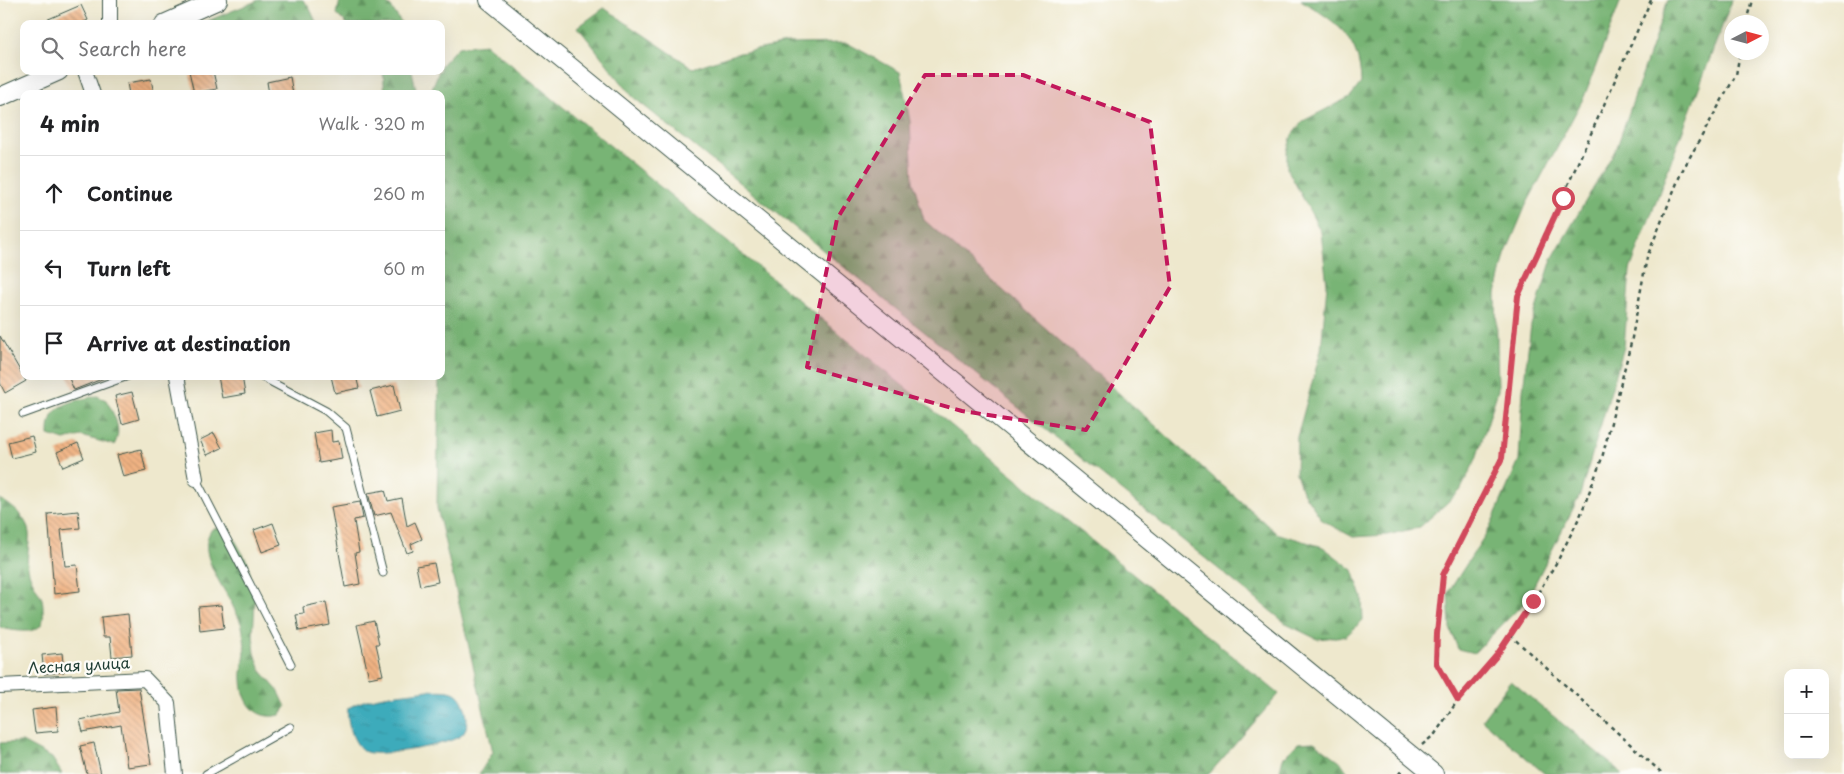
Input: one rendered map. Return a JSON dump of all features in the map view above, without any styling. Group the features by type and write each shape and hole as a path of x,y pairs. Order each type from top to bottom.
{"street":[{"path":"110,0 110,20"},
{"path":"173,20 218,0"},
{"path":"489,0 1434,774"},
{"path":"0,97 50,75"},
{"path":"86,75 92,90"},
{"path":"178,380 196,478"},
{"name":"Лесная улица","path":"0,686 145,679 168,703 174,774"}],"lane":[{"path":"23,414 117,380"},
{"path":"268,380 326,410 346,428 383,573"},
{"path":"196,478 291,664"},
{"path":"206,774 290,727"}],"path":[{"path":"1458,700 1436,662 1443,575 1502,458 1518,296 1650,0"},
{"path":"1748,15 1752,0"},
{"path":"1411,755 1435,734 1458,700 1497,655 1558,560 1581,514 1602,458 1631,343 1647,257 1681,173 1736,75 1739,60"},
{"path":"1510,635 1663,774"}],"highlighted area":[{"path":"925,75 1023,75 1150,122 1170,287 1086,430 962,411 807,367 837,219"}],"green space":[{"path":"259,0 303,0 309,7 315,20 210,20"},
{"path":"340,0 382,0 391,7 399,20 343,20 337,14"},
{"path":"1301,0 1621,0 1584,97 1526,205 1505,255 1496,294 1498,390 1476,459 1460,491 1420,527 1387,535 1353,537 1323,521 1302,491 1296,473 1297,437 1321,350 1327,285 1321,232 1287,168 1287,152 1292,135 1303,121 1350,97 1361,83 1360,67 1356,53 1344,32 1336,24"},
{"path":"1668,0 1732,0 1726,15 1724,15 1724,21 1630,270 1624,347 1580,495 1526,601 1474,653 1458,649 1450,628 1448,593 1489,529 1519,460 1523,390 1531,325 1552,259 1617,147"},
{"path":"604,8 693,68 735,54 787,44 847,43 900,72 910,121 913,181 924,220 1276,533 1323,547 1353,570 1362,597 1363,620 1346,636 1317,639 1288,625 633,97 578,27"},
{"path":"486,44 1279,694 1209,774 479,774 493,752 437,508 439,380 445,380 445,90 431,90 437,75 445,75 445,61 458,47"},
{"path":"383,75 413,75 416,90 385,90"},
{"path":"97,396 106,400 114,416 118,434 114,445 81,436 64,440 49,435 50,421 58,409 70,403"},
{"path":"0,499 22,517 28,527 28,568 42,599 43,610 43,620 40,625 36,629 29,631 0,628"},
{"path":"221,528 235,540 248,563 255,600 253,636 255,653 261,671 279,692 286,707 280,715 272,716 258,713 248,703 245,696 242,677 245,653 242,626 211,566 208,556 208,537 212,529"},
{"path":"1511,681 1623,774 1545,774 1482,720"},
{"path":"22,742 52,758 62,774 0,774 0,743"},
{"path":"1314,742 1340,761 1349,774 1279,774 1283,758 1298,743"}],"water":[{"path":"428,690 449,691 459,696 467,719 467,725 463,734 445,742 416,749 373,753 361,749 354,739 349,726 348,708 366,700"}],"building":[{"path":"81,5 88,20 46,20"},
{"path":"190,75 214,75 217,89 193,90"},
{"path":"290,77 292,90 268,90 267,82"},
{"path":"151,79 153,90 128,90 127,83"},
{"path":"0,336 20,371 20,380 26,381 5,393 0,383"},
{"path":"70,380 99,380 74,390"},
{"path":"219,380 243,380 245,394 222,398"},
{"path":"332,380 357,380 359,388 335,393"},
{"path":"394,385 400,411 377,417 370,391"},
{"path":"132,392 139,419 122,424 115,396"},
{"path":"331,430 332,442 339,441 342,459 319,463 314,433"},
{"path":"214,433 222,448 207,455 200,440"},
{"path":"32,436 36,452 12,458 8,442"},
{"path":"78,443 84,458 63,467 57,452"},
{"path":"141,449 146,471 123,477 117,455"},
{"path":"385,490 388,501 402,498 407,526 415,522 422,539 411,544 413,551 407,553 391,512 374,516 368,493"},
{"path":"360,502 363,518 354,521 359,552 355,553 360,584 345,587 331,507"},
{"path":"78,511 80,528 61,530 65,566 77,565 80,591 54,594 48,514"},
{"path":"273,523 281,545 262,552 254,530"},
{"path":"434,563 438,582 420,586 416,566"},
{"path":"326,602 330,625 299,631 296,615 304,614 303,607"},
{"path":"221,605 224,628 200,631 198,607"},
{"path":"128,614 132,655 112,657 110,637 103,637 101,617"},
{"path":"374,621 379,644 376,644 383,675 369,678 357,625"},
{"path":"62,653 64,672 44,674 42,655"},
{"path":"139,688 151,764 127,767 121,725 83,732 80,720 119,712 116,689"},
{"path":"56,707 58,731 35,733 32,710"},
{"path":"94,743 101,774 87,774 80,746"}],"route":[{"path":"1533,601 1497,655 1458,700 1436,662 1443,575 1502,458 1518,296 1563,198"}]}
